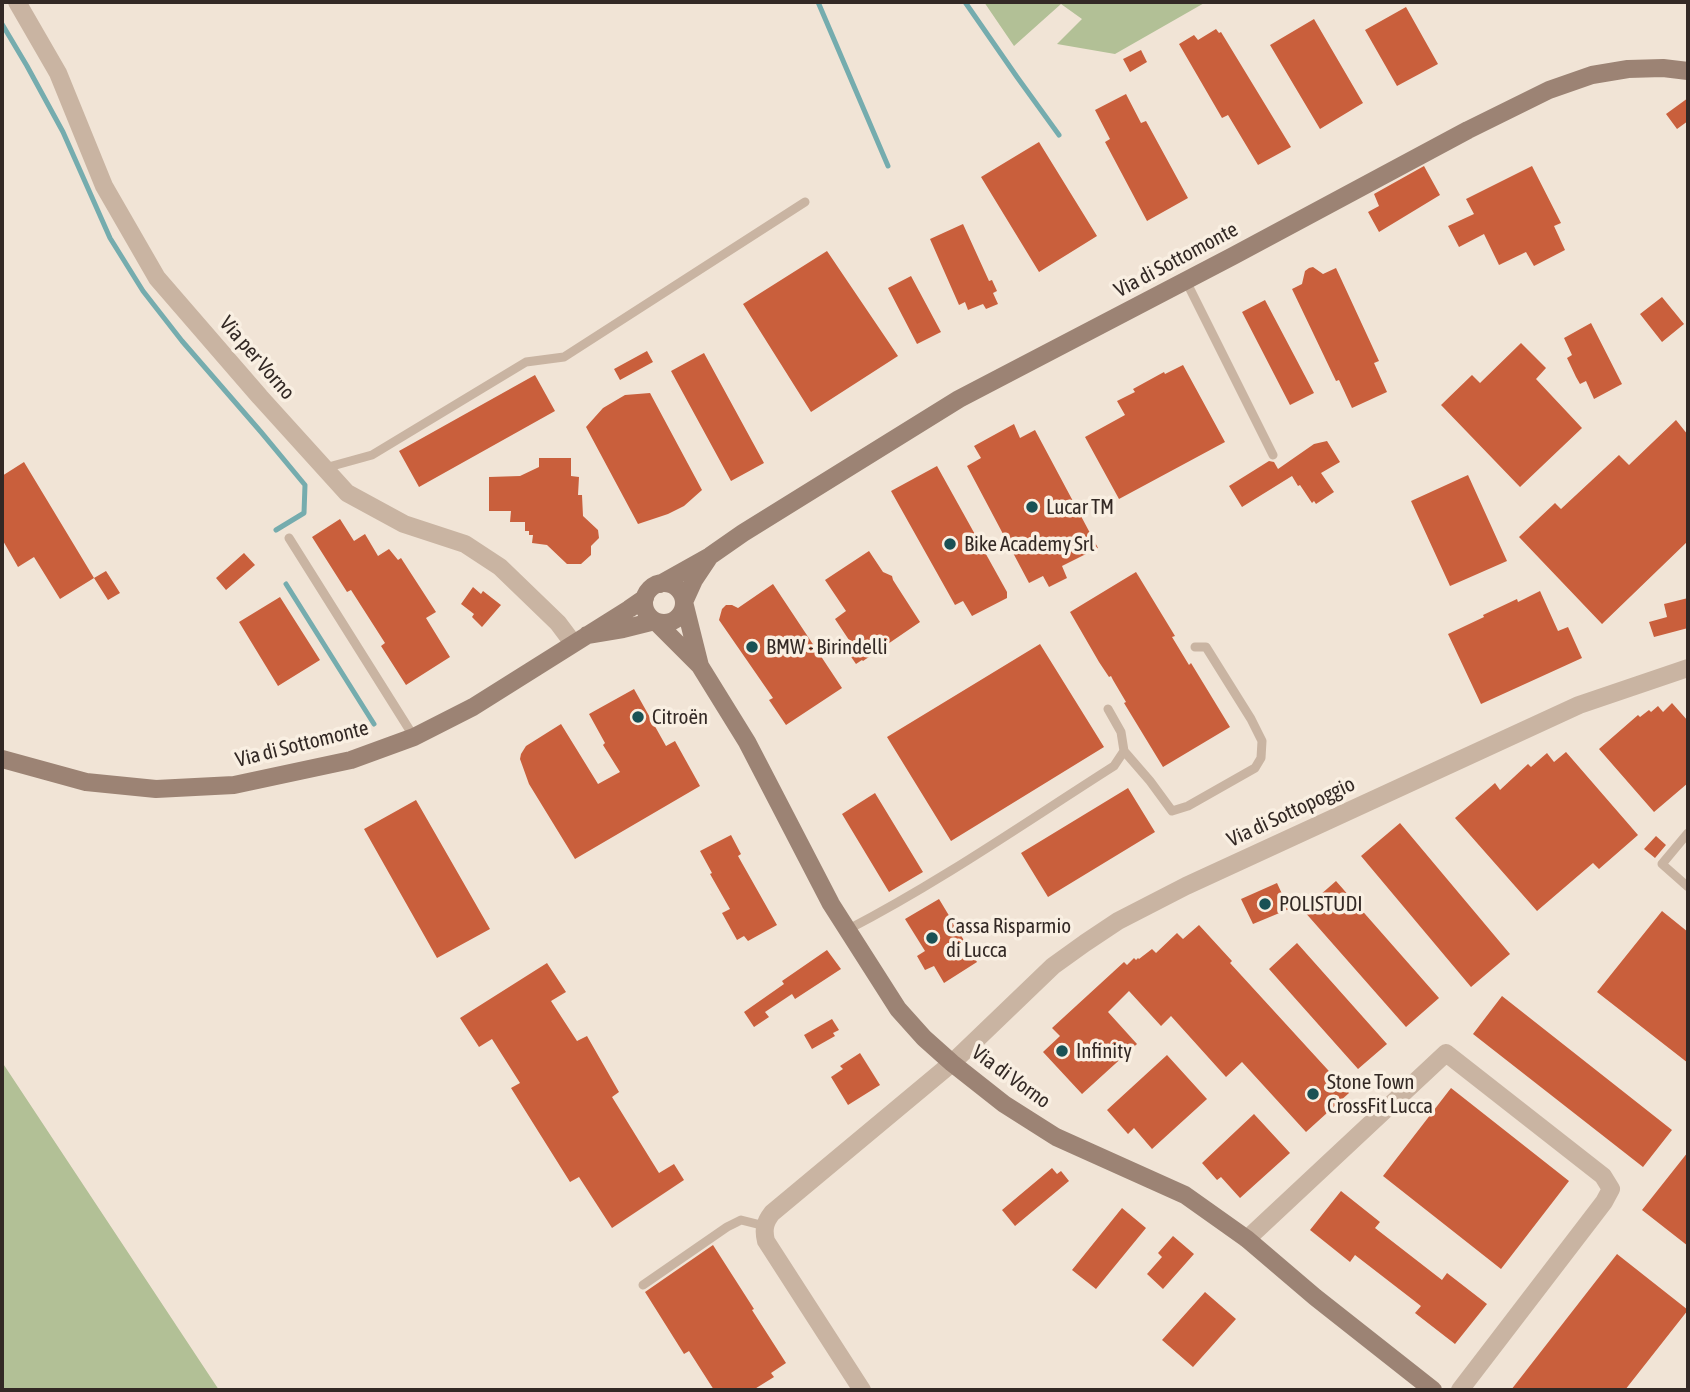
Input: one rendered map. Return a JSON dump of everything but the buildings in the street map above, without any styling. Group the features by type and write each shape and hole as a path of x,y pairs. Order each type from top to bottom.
{"main road":[{"name":"Via di Sottomonte","path":"2,759 86,782 156,789 246,782 351,760 414,737 473,707 629,610 654,587 710,556 959,399 1468,130 1549,90 1592,75 1628,69 1663,68 1688,71"},
{"name":"Via di Sottomonte","path":"580,639 655,621 669,623 675,620 683,609 694,580 710,556"},
{"path":"660,584 674,586 679,590 684,602"},
{"path":"645,597 646,611 655,621"},
{"name":"Via di Vorno","path":"684,602 700,666"},
{"name":"Via di Vorno","path":"655,621 700,666 747,742 831,904 898,1009 924,1038 1004,1104 1056,1137 1185,1195 1247,1239 1315,1297 1433,1390"}],"street":[{"name":"Via per Vorno","path":"17,2 58,73 104,186 157,278 260,397 347,493 404,524 465,544 500,567 558,623 580,639"},
{"name":"Via di Sottopoggio","path":"765,1226 772,1213 952,1063 1053,966 1107,928 1153,901 1579,705 1688,667"},
{"path":"1247,1239 1446,1053 1603,1176 1611,1189 1604,1202 1460,1390"},
{"path":"765,1226 766,1241 862,1390"}],"lane":[{"path":"325,468 372,455 526,362 564,357 806,202"},
{"path":"1186,281 1273,455"},
{"path":"289,538 414,737"},
{"path":"1108,709 1121,732 1124,751 1172,811 1188,806 1255,768 1261,758 1262,741 1206,647 1195,647"},
{"path":"847,930 877,915 1114,766 1124,751"},
{"path":"1688,833 1662,864 1688,887"},
{"path":"643,1285 741,1220 765,1226"}],"green space":[{"path":"984,2 1206,2 1115,54 1057,44 1082,19 1061,4 1014,46"},
{"path":"2,1062 219,1390 2,1390"}],"waterway":[{"path":"818,2 888,166"},
{"path":"965,2 1059,135"},
{"path":"2,24 63,132 110,238 143,291 182,341 305,485 304,513 276,530"},
{"path":"286,584 374,724"}],"place":[{"name":"Lucar TM","path":"1032,507"},
{"name":"Bike Academy Srl","path":"950,544"},
{"name":"BMW - Birindelli","path":"752,647"},
{"name":"Citroën","path":"638,717"},
{"name":"POLISTUDI","path":"1265,904"},
{"name":"Cassa Risparmio di Lucca","path":"932,938"},
{"name":"Infinity","path":"1062,1051"},
{"name":"Stone Town CrossFit Lucca","path":"1313,1094"}]}
